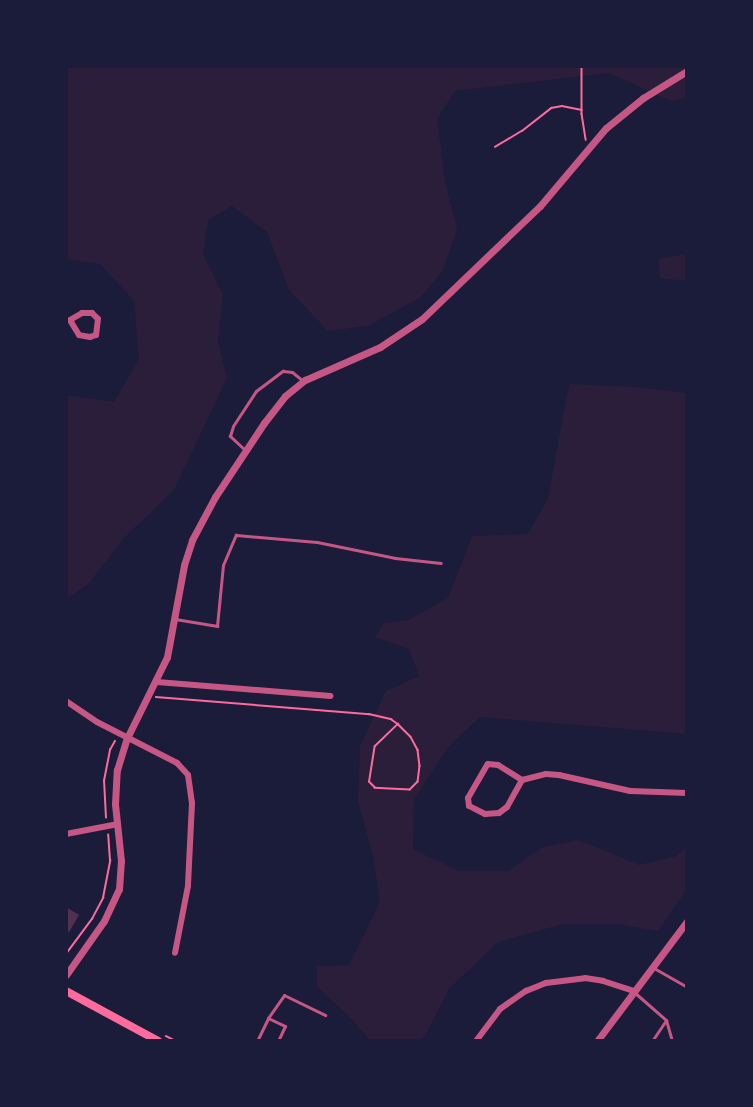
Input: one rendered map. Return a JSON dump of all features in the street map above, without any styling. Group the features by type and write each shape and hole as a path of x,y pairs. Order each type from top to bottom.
{"main road":[{"path":"66,991 158,1041"}],"street":[{"path":"66,975 115,902 121,868 114,781 127,738 157,682 167,657 184,565 192,540 215,498 277,406 303,381 380,348 422,319 540,206 588,147 618,117 687,71"},
{"path":"88,312 95,314 99,323 96,334 86,337 75,332 68,320 88,312"},
{"path":"157,682 330,696"},
{"path":"66,701 127,738 177,763 188,775 192,790 188,886 175,953"},
{"path":"522,780 507,807 499,813 485,814 469,806 468,798 488,764 498,765 522,780 552,774 630,791 687,793"},
{"path":"66,834 117,824"},
{"path":"597,1041 687,921"},
{"path":"476,1041 500,1009 526,991 546,983 585,978 603,981 633,991"}],"lane":[{"path":"247,451 230,436 233,426 256,391 283,371 292,372 303,381"},
{"path":"175,620 217,626 223,565 236,535 317,542 395,558 441,563"},
{"path":"652,967 687,987"},
{"path":"633,991 666,1020 672,1041"},
{"path":"257,1041 268,1018 284,995 325,1015"},
{"path":"268,1018 285,1026 278,1041"},
{"path":"652,1041 666,1020"}],"path":[{"path":"582,66 582,110 588,147"},
{"path":"495,147 522,131 551,108 562,106 582,110"},
{"path":"149,696 369,714 391,718 398,724 411,737 418,750 420,766 418,782 410,790 375,788 369,782 375,746 398,724"},
{"path":"66,954 92,919 105,892 110,861 104,795 106,768 114,742 127,738"}],"shaded area":[{"path":"66,66 687,66 687,98 671,101 609,73 455,91 437,119 445,182 457,229 443,270 421,297 368,326 328,331 289,290 267,232 232,206 208,220 203,254 223,295 218,341 227,378 174,490 124,538 88,584 66,600 66,395 114,402 139,359 134,301 100,264 66,259"},
{"path":"687,254 687,281 660,278 658,259"},
{"path":"569,384 636,387 687,393 687,734 480,717 449,746 414,799 413,849 459,871 508,871 543,847 579,840 639,865 677,856 687,846 687,889 658,931 618,924 563,924 498,942 449,989 425,1036 417,1041 370,1041 350,1017 317,987 317,966 349,965 380,902 373,856 358,801 360,746 386,691 419,676 409,649 375,637 384,623 408,620 448,598 472,536 528,534 548,498"}],"building":[{"path":"66,907 79,915 69,932 66,930"}]}
